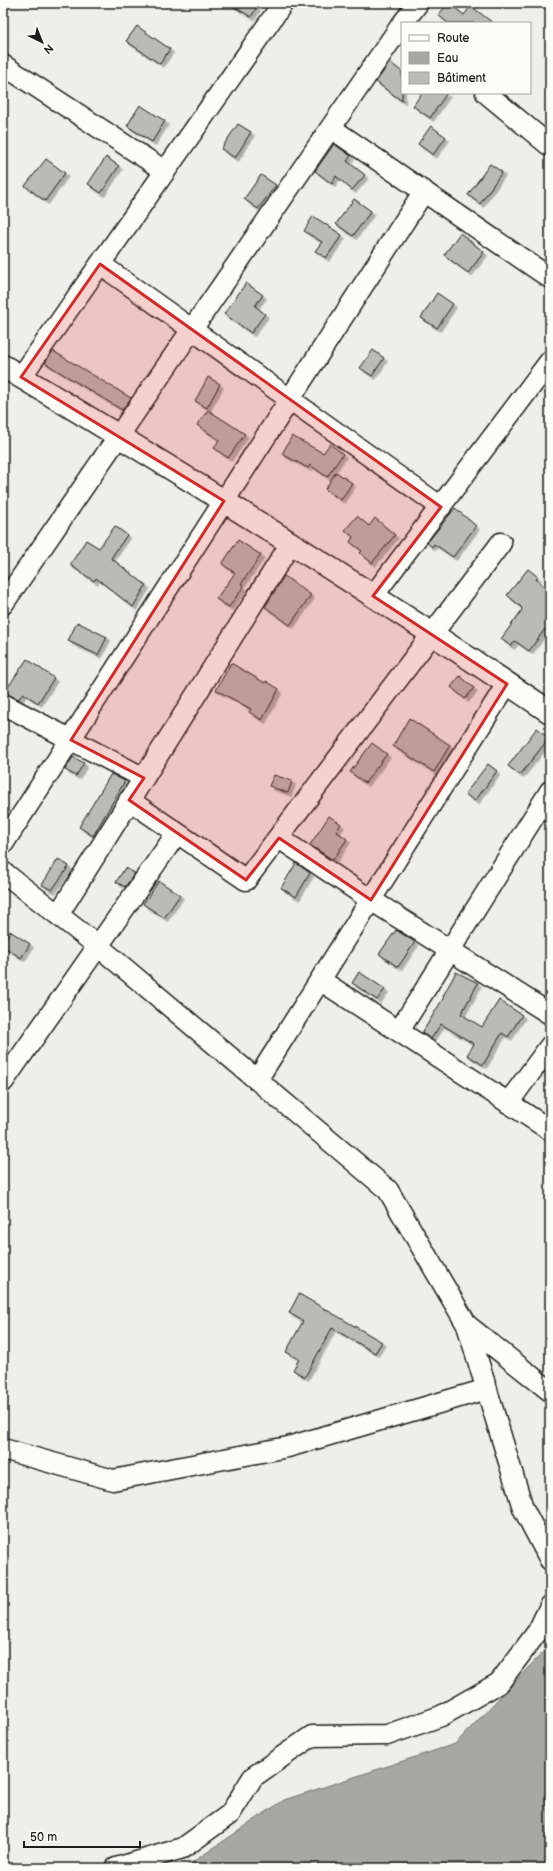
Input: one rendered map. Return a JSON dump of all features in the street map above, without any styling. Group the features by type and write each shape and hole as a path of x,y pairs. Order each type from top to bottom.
{"main road":[{"path":"12,371 120,435 291,543 433,634 550,712"}],"street":[{"path":"12,371 100,264 283,3"},
{"path":"404,22 418,3"},
{"path":"3,604 401,26"},
{"path":"3,65 165,171"},
{"path":"487,94 550,146"},
{"path":"331,128 550,278"},
{"path":"3,844 424,192"},
{"path":"100,264 441,507"},
{"path":"373,596 550,361"},
{"path":"58,915 291,543"},
{"path":"129,800 246,880 501,543"},
{"path":"257,1080 507,684"},
{"path":"3,704 144,778"},
{"path":"399,1031 451,951 550,791"},
{"path":"6,1071 98,946 177,832"},
{"path":"279,838 371,900 550,1014"},
{"path":"3,872 98,946 388,1190 467,1325 523,1508 550,1560"},
{"path":"320,980 550,1130"},
{"path":"508,1102 550,1046"},
{"path":"467,1325 550,1391"},
{"path":"3,1449 113,1480 288,1447 487,1389"},
{"path":"116,1868 183,1848 230,1814 253,1777 312,1736 387,1735 441,1716 498,1683 538,1631 550,1606"}],"highlighted area":[{"path":"100,264 441,507 373,596 507,684 371,900 279,838 246,880 129,800 144,778 71,740 224,501 21,377"}],"water":[{"path":"550,1645 550,1868 184,1868 284,1800 455,1744"}],"building":[{"path":"228,3 251,3 257,7 251,17"},
{"path":"449,3 464,15 471,6 492,22 447,22 438,15"},
{"path":"137,26 170,49 160,64 126,41"},
{"path":"390,62 401,71 402,101 376,82"},
{"path":"421,94 446,94 430,118 413,106"},
{"path":"140,105 165,121 152,142 127,126"},
{"path":"238,124 251,132 235,158 221,149"},
{"path":"431,126 446,137 433,155 418,144"},
{"path":"334,144 351,156 347,161 365,175 352,190 336,176 332,184 315,171"},
{"path":"106,157 119,166 101,193 88,184"},
{"path":"46,159 65,173 45,201 25,186"},
{"path":"490,164 502,172 480,204 468,195"},
{"path":"261,175 276,185 258,209 244,199"},
{"path":"354,199 371,211 353,236 336,224"},
{"path":"313,216 342,235 326,258 315,251 322,242 304,231"},
{"path":"460,233 484,252 468,273 444,255"},
{"path":"246,283 263,295 255,306 265,314 251,333 224,314"},
{"path":"437,293 453,304 437,328 421,318"},
{"path":"373,350 384,358 372,376 360,368"},
{"path":"53,351 131,398 122,410 45,363"},
{"path":"208,377 220,384 207,408 195,401"},
{"path":"208,410 245,434 228,458 214,448 219,440 197,425"},
{"path":"292,436 323,453 330,444 343,454 327,477 310,465 308,468 282,454"},
{"path":"336,472 352,483 341,500 325,489"},
{"path":"455,508 476,526 453,557 434,544 432,547 427,543"},
{"path":"357,516 369,526 375,518 395,535 372,563 360,553 362,551 350,542 353,537 345,530"},
{"path":"115,526 127,535 111,558 146,585 133,607 96,578 94,581 70,565 86,540 99,548"},
{"path":"238,540 261,555 241,584 244,586 229,607 216,599 235,573 222,564"},
{"path":"528,569 538,577 536,579 550,592 550,634 545,629 529,651 515,641 511,646 501,639 522,610 521,607 507,595"},
{"path":"284,576 311,595 290,625 265,607"},
{"path":"77,622 107,637 98,655 68,641"},
{"path":"27,659 54,678 38,703 23,693 19,699 4,693"},
{"path":"231,663 265,683 266,681 279,689 262,720 249,712 251,709 216,690"},
{"path":"460,676 474,688 465,699 451,687"},
{"path":"409,718 450,745 434,772 393,746"},
{"path":"537,728 549,738 520,775 508,766"},
{"path":"372,743 387,754 365,783 350,772"},
{"path":"73,757 84,763 76,776 65,770"},
{"path":"488,764 497,771 475,801 465,794"},
{"path":"111,774 125,781 93,836 79,827"},
{"path":"274,775 292,781 288,793 269,786"},
{"path":"329,816 341,824 336,831 347,839 333,860 310,845"},
{"path":"58,859 69,866 52,890 42,885"},
{"path":"296,863 310,873 296,897 281,888"},
{"path":"125,868 135,873 125,887 116,882"},
{"path":"159,881 180,895 164,918 143,904"},
{"path":"396,930 415,942 398,967 379,954"},
{"path":"10,931 30,944 21,958 3,946 3,942"},
{"path":"359,972 385,989 377,1000 352,983"},
{"path":"456,972 478,983 461,1014 482,1027 499,1000 522,1015 508,1037 502,1033 483,1065 467,1055 474,1044 441,1024 431,1039 422,1033 444,997 443,996"},
{"path":"299,1294 382,1342 375,1353 332,1328 305,1377 293,1370 299,1359 286,1352 303,1321 289,1313"}]}
